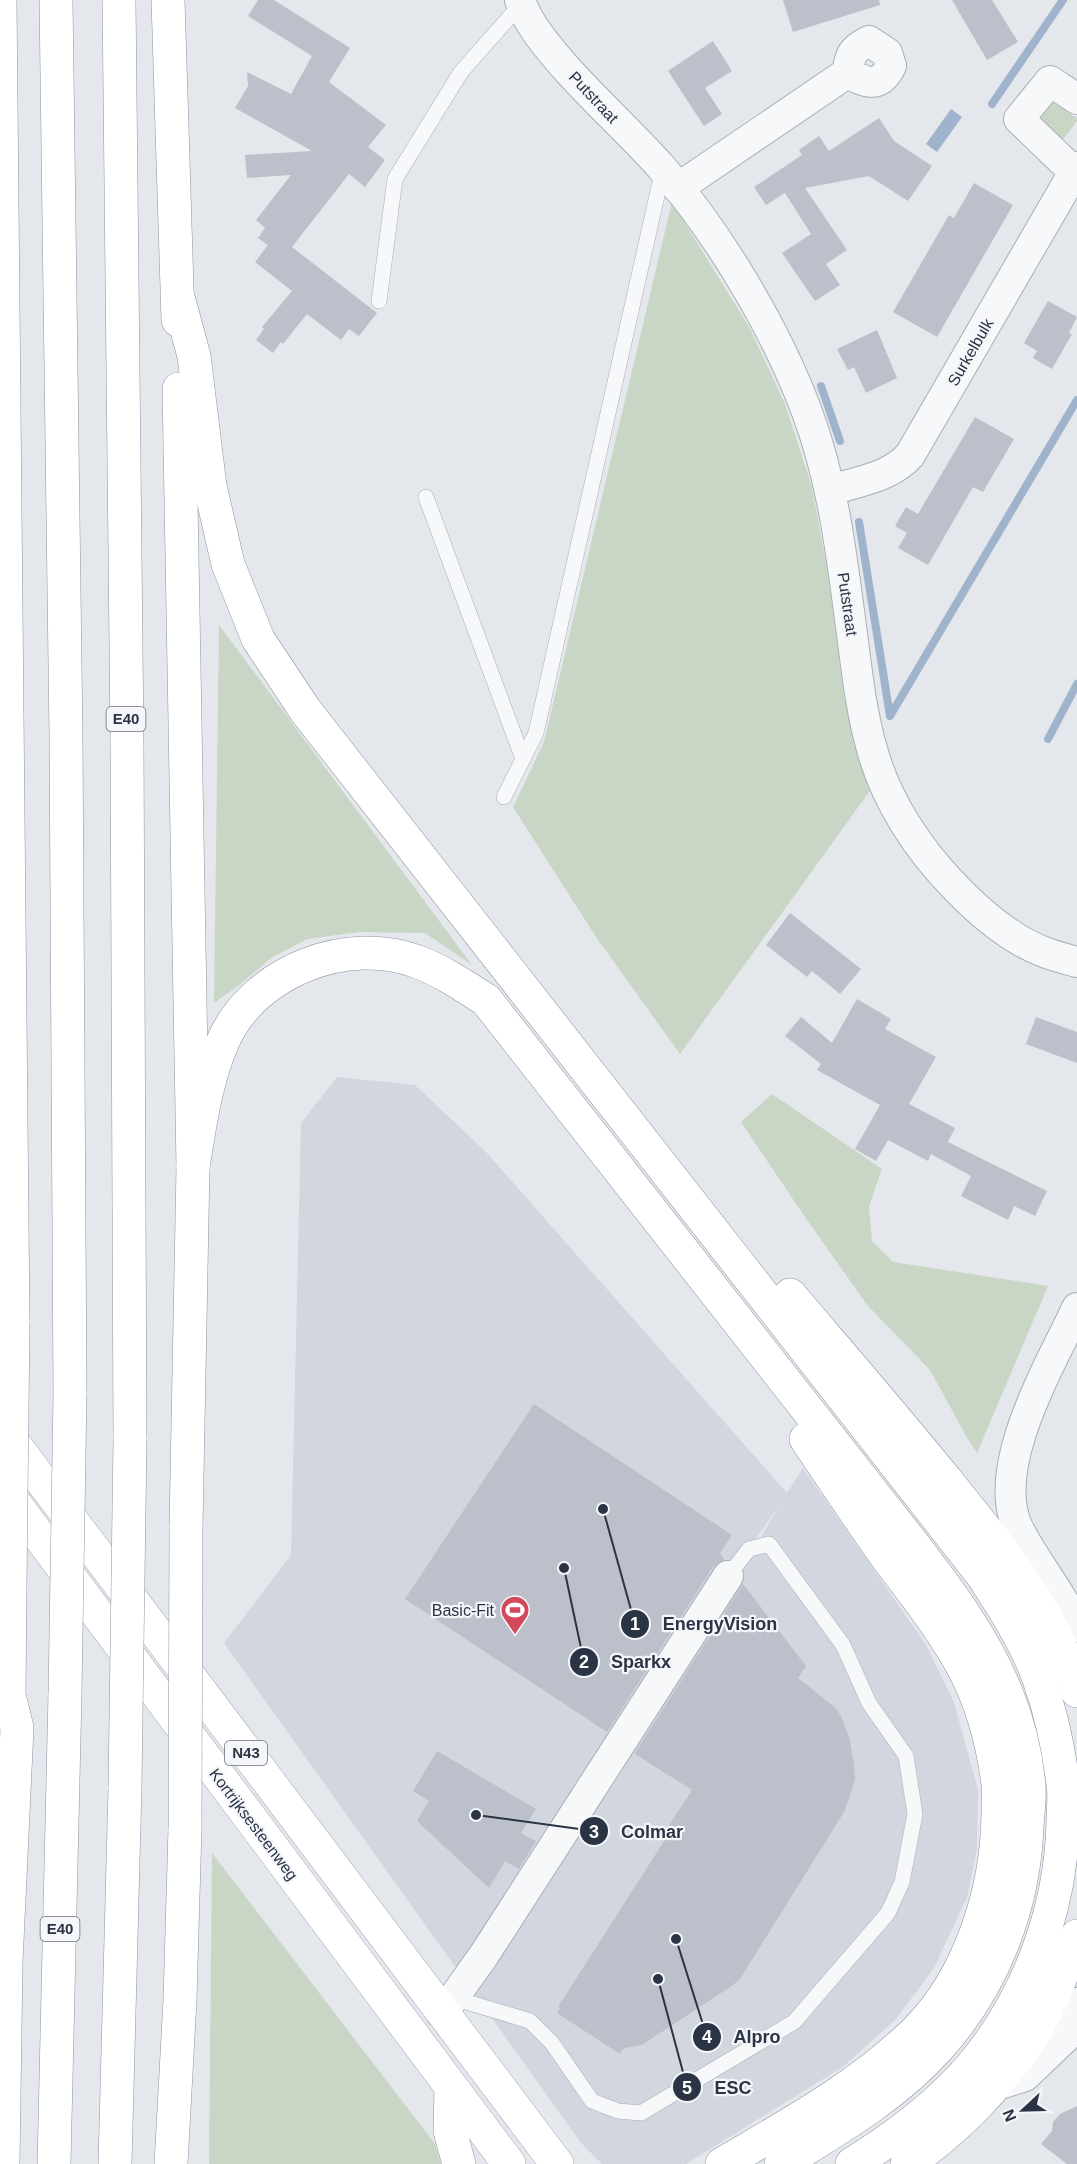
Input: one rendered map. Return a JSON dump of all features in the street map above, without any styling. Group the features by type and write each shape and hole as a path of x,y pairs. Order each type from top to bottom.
{"main road":[{"path":"0,0 1,261 12,1007 13,1323 10,1586 4,1704 16,1728 6,1963 3,2164"},
{"name":"E40","path":"54,2164 65,1694 69,1394 66,737 56,0"},
{"name":"E40","path":"115,2164 125,1787 130,1439 127,740 119,0"},
{"path":"168,0 178,297 193,1167 186,1527 185,1828 180,2000 171,2164"},
{"path":"178,297 194,356 210,486 228,564 258,639 304,710 983,1576 1017,1630 1039,1677 1054,1725 1064,1787 1062,1852 1050,1915 1028,1977 996,2034 962,2077 917,2118 852,2164"},
{"path":"193,1167 210,1078 225,1038 240,1014 266,988 297,969 327,958 359,953 388,955 417,961 449,976 486,999 952,1595 985,1648 1006,1692 1016,1724 1029,1786 1026,1850 1016,1904 996,1962 971,2007 937,2049 896,2088 781,2164"},
{"path":"0,967 12,1007"},
{"path":"703,1221 731,1226 991,1535 1021,1578 1053,1631 1077,1692"},
{"path":"722,2164 828,2100 872,2070 918,2029 950,1988 971,1946 986,1904 998,1846 998,1785 987,1727 965,1672 937,1625 869,1532 763,1376 758,1346"},
{"name":"N43","path":"0,1425 448,2006 557,2164"},
{"name":"Kortrijksesteenweg","path":"0,1483 509,2164"},
{"path":"907,2164 997,2085 1035,2031 1058,1985 1077,1936"},
{"path":"180,2000 181,2099 187,2164"},
{"path":"451,2087 450,2131 459,2164"}],"street":[{"name":"Putstraat","path":"521,2 532,26 547,46 670,179 708,228 736,271 785,361 821,452 840,544 860,693 872,750 884,783 901,817 943,875 982,912 1017,939 1044,952 1077,962"},
{"path":"670,179 847,73"},
{"name":"Surkelbulk","path":"830,490 891,471 902,465 910,455 1076,170 1019,119 1050,81 1077,99"},
{"path":"1077,1308 1028,1414 1016,1448 1011,1471 1010,1501 1018,1527 1068,1607 1077,1627"},
{"path":"448,2006 490,1946 728,1576"},
{"path":"997,2085 1024,2076 1074,2037 1069,2022 1077,2002"}],"lane":[{"path":"379,301 395,179 461,72 521,2"},
{"path":"504,797 536,733 670,179"},
{"path":"426,497 523,759"},
{"path":"448,2006 530,2021 552,2043 592,2101 618,2111 641,2113 794,2022 888,1913 902,1882 915,1814 906,1756 869,1703 843,1646 769,1544 748,1549 728,1576"}],"shaded area":[{"path":"337,1077 415,1085 485,1151 787,1493 803,1468 926,1645 954,1702 978,1790 977,1849 967,1897 934,1968 896,2019 844,2066 686,2164 602,2164 582,2144 224,1643 291,1555 301,1123","holes":["780,1504 740,1574 605,1756"]}],"green space":[{"path":"1050,100 1077,118 1061,142 1039,117"},
{"path":"672,202 749,327 785,404 812,487 828,574 844,697 872,788 680,1054 596,937 513,807 544,742"},
{"path":"219,625 472,965 425,933 360,932 307,939 271,958 214,1003"},
{"path":"772,1094 882,1169 869,1206 872,1241 893,1262 1048,1286 977,1453 930,1370 868,1306 741,1122"},
{"path":"212,1853 435,2144 441,2164 209,2164"}],"water":[{"path":"951,109 962,117 937,152 926,144"}],"building":[{"path":"258,0 274,0 350,48 329,82 386,125 368,147 385,160 365,187 349,174 292,247 377,313 359,336 349,329 341,340 307,314 273,353 256,340 264,329 262,327 292,291 255,262 268,245 258,238 265,228 256,220 291,175 247,178 245,155 312,151 235,108 248,86 247,72 291,94 312,56 248,16"},
{"path":"783,0 879,0 880,5 793,32"},
{"path":"952,0 992,0 1018,42 987,60"},
{"path":"713,41 732,71 705,88 722,114 704,126 668,71"},
{"path":"879,118 894,141 932,166 908,201 869,176 805,188 847,250 826,264 840,285 815,301 782,253 811,234 785,193 766,205 754,187 802,155 799,150 819,136 829,151"},
{"path":"974,183 1013,205 937,337 893,312 949,215 954,218"},
{"path":"1048,301 1077,317 1069,333 1072,334 1052,369 1033,358 1037,351 1024,343"},
{"path":"877,330 897,378 866,393 854,367 848,370 837,349"},
{"path":"975,417 1014,439 983,492 973,487 928,565 898,548 907,533 895,526 906,507 918,514"},
{"path":"790,913 861,969 840,994 812,971 807,977 766,945"},
{"path":"857,999 891,1019 885,1029 936,1057 909,1104 955,1128 948,1142 1047,1191 1035,1216 1014,1206 1008,1220 961,1196 971,1176 931,1154 928,1161 888,1140 876,1161 855,1149 880,1105 817,1070 821,1064 785,1036 801,1017 832,1043"},
{"path":"1036,1017 1077,1032 1077,1063 1026,1044"},
{"path":"534,1404 732,1535 720,1553 724,1560 713,1567 607,1732 405,1599"},
{"path":"743,1584 806,1666 798,1678 837,1709 849,1737 855,1779 844,1812 740,1979 642,2045 624,2048 620,2054 557,2013 560,2008 558,2007 666,1838 662,1836 692,1790 635,1754"},
{"path":"437,1751 536,1809 521,1833 536,1841 519,1869 505,1861 489,1888 417,1821 429,1801 413,1791"},
{"path":"1077,2106 1077,2164 1067,2164 1041,2144 1052,2131 1053,2122 1060,2114"}],"waterway":[{"path":"992,104 1063,0"},
{"path":"821,386 840,441"},
{"path":"859,522 890,716 1077,400"},
{"path":"1048,739 1077,684"}],"place":[{"name":"EnergyVision","path":"603,1509"},
{"name":"Sparkx","path":"564,1568"},
{"name":"Basic-Fit","path":"515,1636"},
{"name":"Colmar","path":"476,1815"},
{"name":"Alpro","path":"676,1939"},
{"name":"ESC","path":"658,1979"}]}
